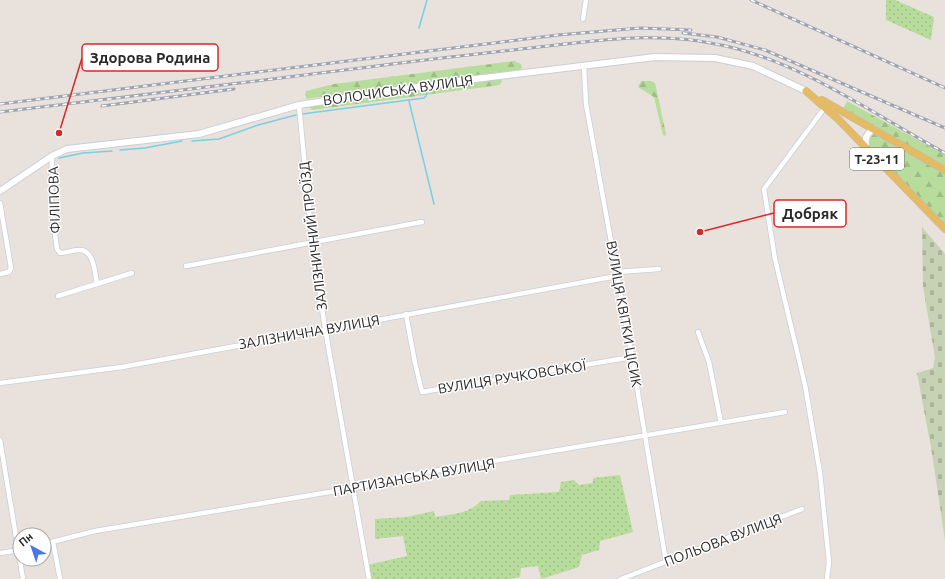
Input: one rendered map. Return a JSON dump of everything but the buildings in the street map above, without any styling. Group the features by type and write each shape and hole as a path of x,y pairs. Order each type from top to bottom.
{"main road":[{"name":"ВОЛОЧИСЬКА ВУЛИЦЯ","path":"0,191 52,156 67,150 199,134 299,105 450,82 655,57 715,58 753,66 806,91"},
{"name":"Т-23-11","path":"806,91 827,105 874,129 945,170"},
{"name":"Т-23-11","path":"827,105 945,229"},
{"path":"866,147 865,139 868,133 874,129"}],"street":[{"path":"583,19 586,0"},
{"name":"ВУЛИЦЯ КВІТКИ ЦІСИК","path":"584,66 586,104 632,357 666,562"},
{"name":"ЗАЛІЗНИЧНИЙ ПРОЇЗД","path":"299,105 312,242 325,328 370,579"},
{"path":"827,105 764,189 775,259 805,384 820,481 829,562 827,579"},
{"name":"ФІЛІПОВА","path":"52,156 51,204 57,249 60,253 80,250 86,251 90,255 97,284"},
{"path":"0,203 11,268 9,272 0,274"},
{"path":"186,266 422,222"},
{"name":"ЗАЛІЗНИЧНА ВУЛИЦЯ","path":"0,383 122,367 617,274 659,269"},
{"path":"58,296 132,273"},
{"name":"ВУЛИЦЯ РУЧКОВСЬКОЇ","path":"406,314 422,392 632,357"},
{"path":"698,332 709,362 721,423"},
{"name":"ПАРТИЗАНСЬКА ВУЛИЦЯ","path":"53,542 95,531 354,488 404,476 645,437 786,412"},
{"path":"0,440 15,527"},
{"name":"ПОЛЬОВА ВУЛИЦЯ","path":"621,579 802,509"},
{"path":"53,542 60,579"},
{"path":"0,553 12,551"},
{"path":"21,567 23,579"}],"green space":[{"path":"886,0 895,0 934,17 931,40 886,20"},
{"path":"514,61 521,64 522,68 519,71 307,99 305,95 306,91 334,84"},
{"path":"500,78 502,81 500,85 312,110 310,108 311,106"},
{"path":"641,81 651,81 655,83 666,134 665,136 663,135 654,97 638,87"},
{"path":"847,101 945,155 945,226 874,153 868,144 874,130 842,111"},
{"path":"922,227 945,254 945,540 931,447 917,373 933,368 935,358 923,286"},
{"path":"620,475 633,532 600,541 599,550 582,555 579,567 541,579 538,566 521,568 520,577 509,579 369,579 367,565 407,556 403,536 375,539 375,519 407,517 434,511 435,517 454,514 471,509 481,501 509,500 510,495 559,492 561,482 574,480 579,485 593,483 593,478"}],"waterway":[{"path":"419,28 427,0"},
{"path":"302,114 424,98 427,91"},
{"path":"409,101 434,204"},
{"path":"192,141 219,139 258,125 296,115"},
{"path":"120,150 145,148 182,141"},
{"path":"59,158 83,153 112,151"}],"railway":[{"path":"751,0 945,88"},
{"path":"0,104 558,35 640,28 691,30"},
{"path":"683,33 717,37 765,50 945,128"},
{"path":"0,112 565,44 604,40 662,38 701,41 721,45 751,53 780,64 808,76 836,91 945,153"},
{"path":"102,106 234,89"}],"place":[{"name":"Здорова Родина","path":"59,133"},
{"name":"Добряк","path":"700,232"}]}
